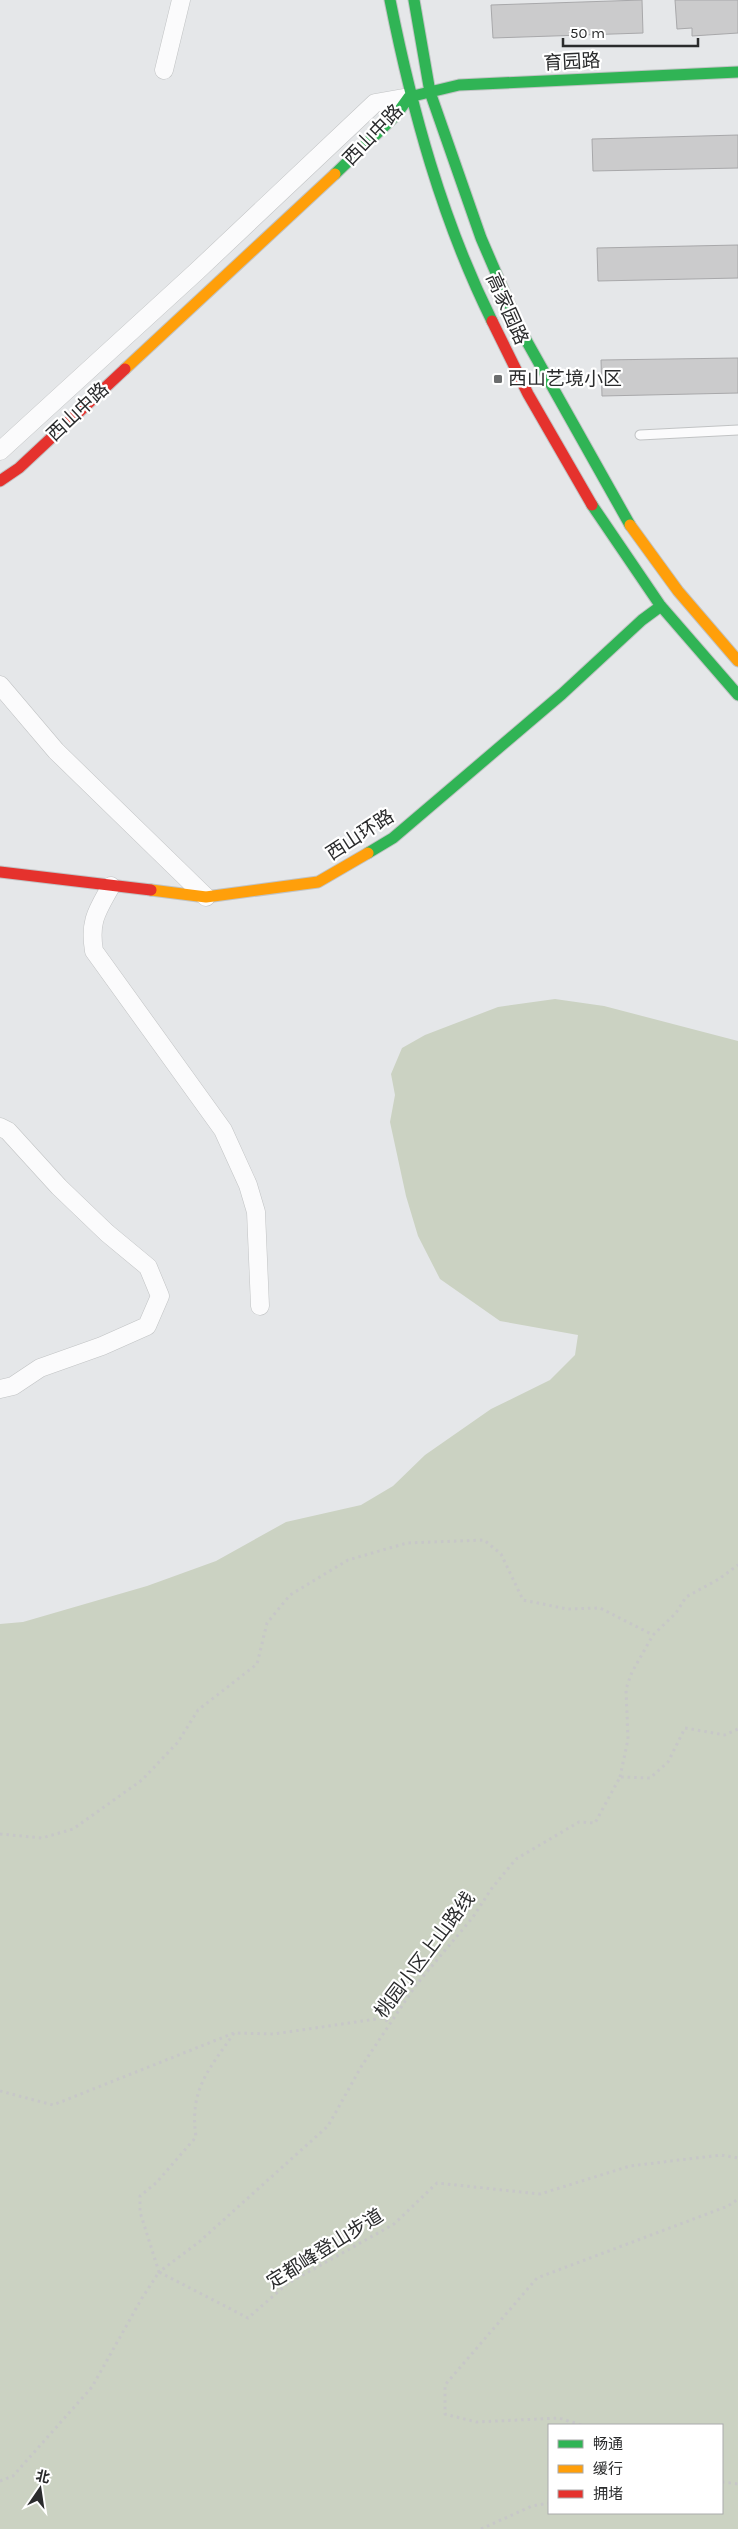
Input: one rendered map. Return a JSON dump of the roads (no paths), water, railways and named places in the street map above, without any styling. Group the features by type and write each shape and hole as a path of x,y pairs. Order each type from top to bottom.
{"street":[{"path":"164,70 181,0"},
{"name":"高家园路","path":"390,0 409,96 433,174 478,289 523,386 586,497 661,606 738,695"},
{"name":"高家园路","path":"414,0 430,92 481,238 521,331 627,521 678,591 738,661"},
{"name":"育园路","path":"409,96 459,85 738,72"},
{"name":"西山中路","path":"0,451 376,103 409,96"},
{"name":"西山中路","path":"0,481 19,468 345,165 396,115 409,96"},
{"name":"西山环路","path":"0,872 206,897 318,882 393,838 562,694 661,606"},
{"path":"0,684 56,751 206,897"},
{"path":"111,886 94,915 91,932 94,951 172,1057 227,1139 248,1185 256,1212 260,1306"},
{"path":"0,1127 8,1131 59,1187 107,1233 148,1267 160,1296 147,1326 102,1346 40,1368 13,1386 0,1389"}],"lane":[{"path":"640,435 738,430"}],"place":[{"name":"西山艺境小区","path":"498,379"}]}
